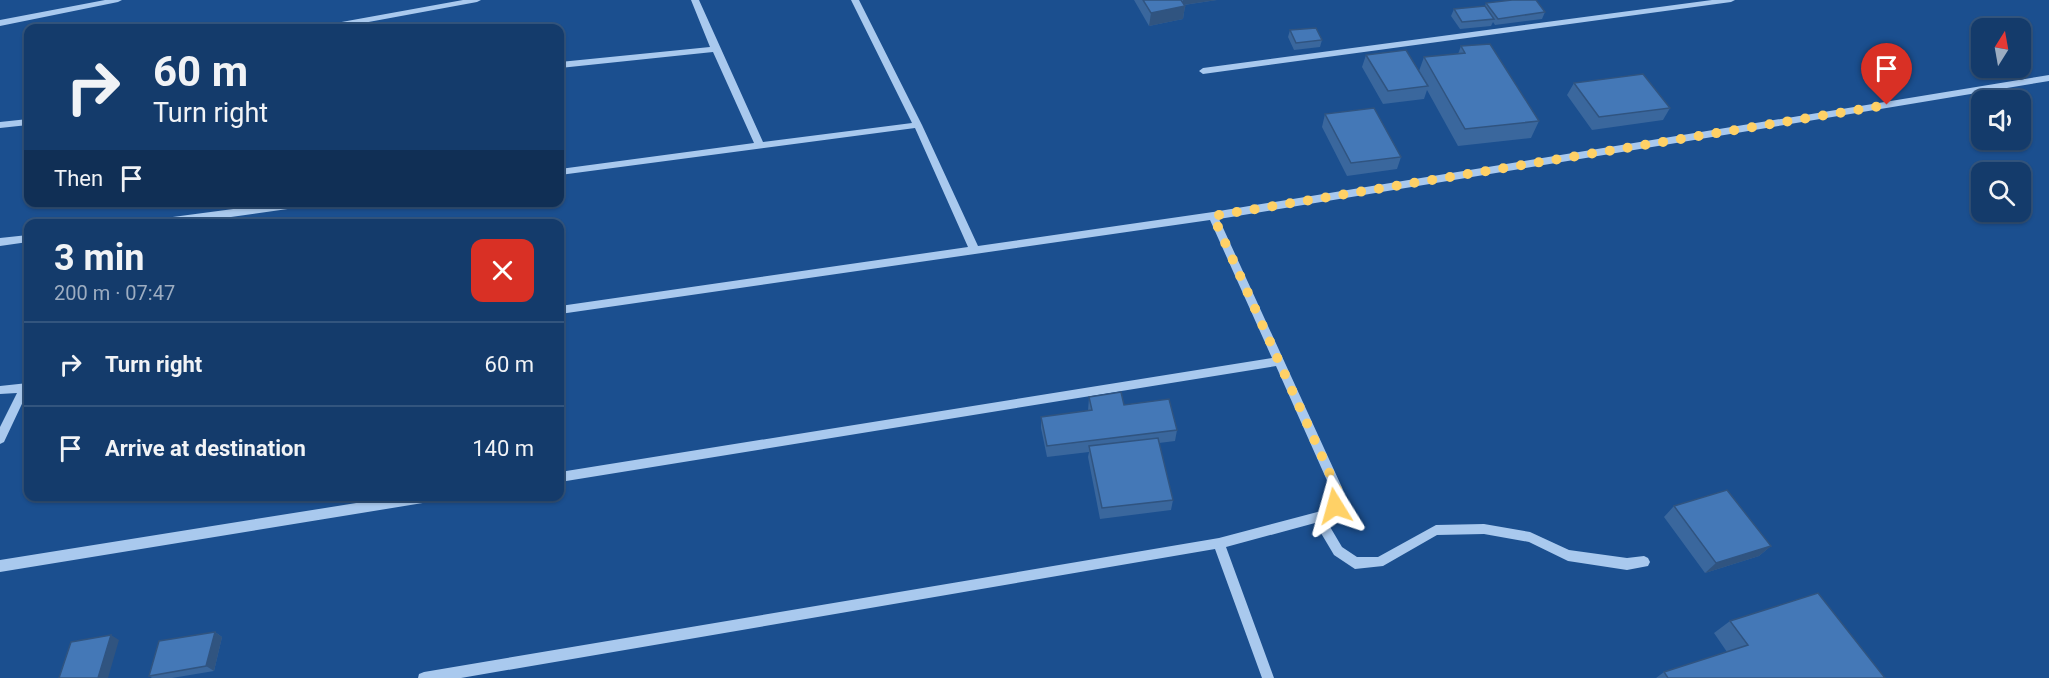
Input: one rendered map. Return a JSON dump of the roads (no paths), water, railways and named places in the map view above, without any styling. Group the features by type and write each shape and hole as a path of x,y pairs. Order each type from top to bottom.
{"street":[{"path":"0,23 118,0"},
{"path":"347,24 477,0"},
{"path":"695,0 714,49 734,84 760,146"},
{"path":"855,0 918,125 974,249"},
{"path":"1203,72 1731,0"},
{"path":"564,65 714,49"},
{"path":"564,308 1213,216 2049,78"},
{"path":"0,125 24,122"},
{"path":"564,171 918,125"},
{"path":"188,219 278,207"},
{"path":"424,678 1219,543 1329,514 1339,494 1213,216"},
{"path":"0,242 24,239"},
{"path":"564,476 1278,361"},
{"path":"0,390 24,387"},
{"path":"0,439 24,393"},
{"path":"0,566 404,501"},
{"path":"1319,518 1338,551 1355,563 1379,562 1436,530 1484,529 1530,537 1568,555 1627,564 1644,562"},
{"path":"1219,543 1268,678"}]}
